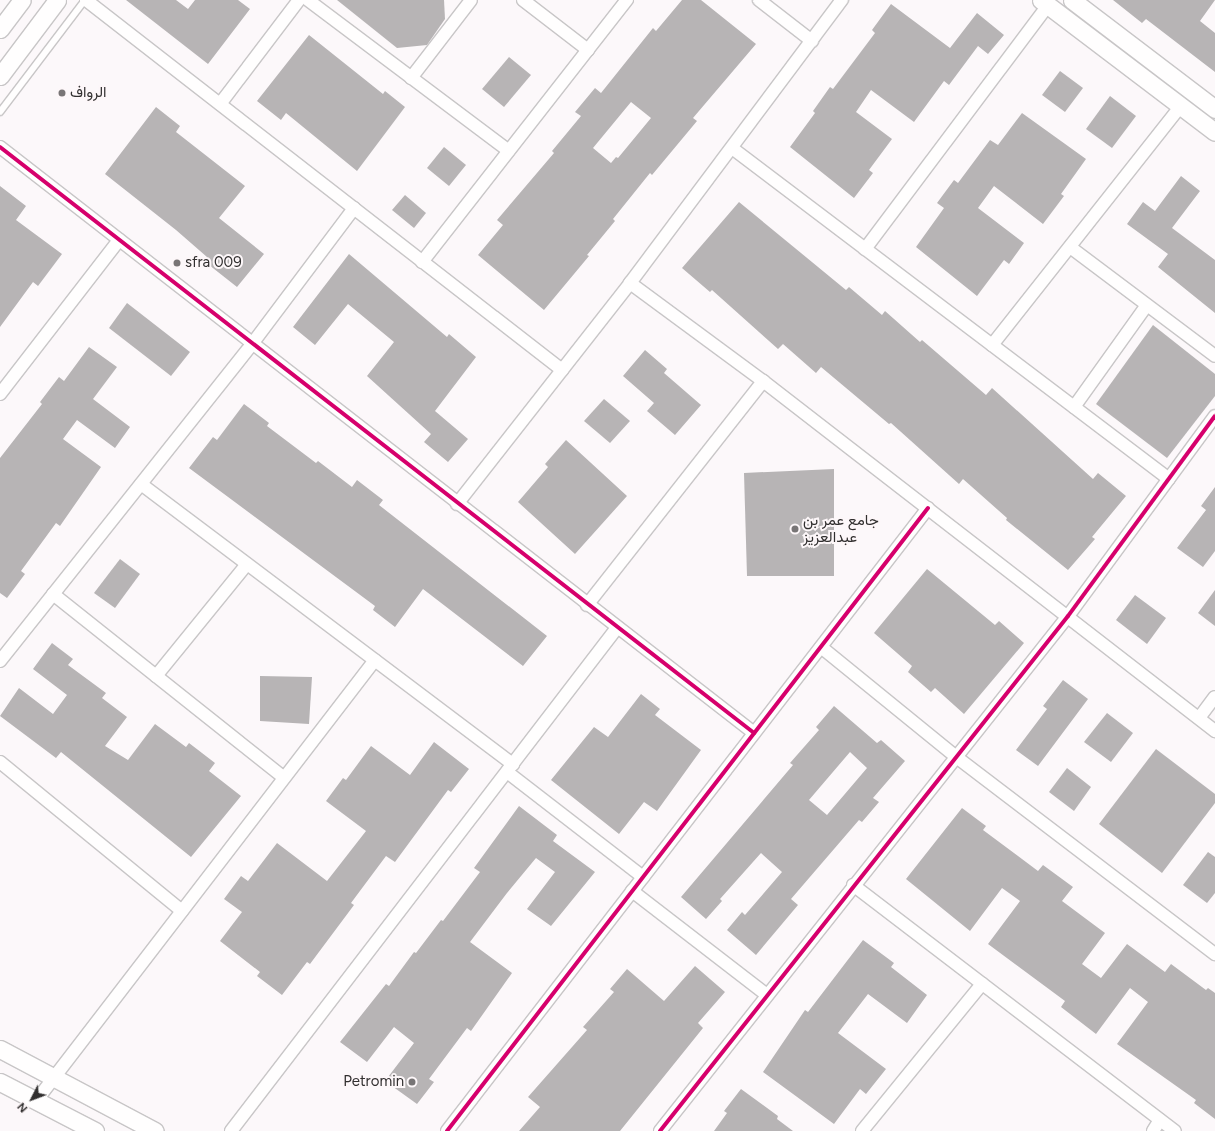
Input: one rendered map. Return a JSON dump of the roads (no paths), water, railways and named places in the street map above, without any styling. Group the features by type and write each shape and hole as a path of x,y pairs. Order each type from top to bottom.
{"street":[{"path":"0,29 22,0"},
{"path":"0,76 58,0"},
{"path":"86,0 562,370"},
{"path":"220,104 299,0"},
{"path":"308,0 509,151"},
{"path":"411,78 471,0"},
{"path":"523,0 588,50"},
{"path":"422,262 628,0"},
{"path":"759,0 812,41"},
{"path":"457,504 630,283 842,0"},
{"path":"1072,0 1215,109"},
{"path":"865,249 1045,2 1215,132"},
{"path":"992,345 1181,106"},
{"path":"0,147 616,629 754,733"},
{"path":"732,148 1169,479"},
{"path":"0,660 252,344 354,208"},
{"path":"0,394 119,240"},
{"path":"1070,247 1215,356"},
{"path":"630,283 763,381 1215,731"},
{"path":"1074,407 1147,305"},
{"path":"587,606 763,381"},
{"path":"660,1131 955,756 1068,616 1215,416"},
{"path":"141,484 375,660 643,877"},
{"path":"447,1131 928,508"},
{"path":"156,676 247,564"},
{"path":"52,594 284,778"},
{"path":"231,1131 616,629"},
{"path":"821,647 955,756 1215,954"},
{"path":"36,1101 375,660"},
{"path":"1199,718 1215,697"},
{"path":"0,762 182,911"},
{"path":"853,885 1175,1131"},
{"path":"632,891 767,995"},
{"path":"862,1131 982,984"},
{"path":"2,1055 54,1077 155,1131"},
{"path":"0,1082 94,1131"},
{"path":"1153,1131 1160,1120"}],"lane":[{"path":"0,112 86,0"}],"place":[{"name":"الرواف","path":"62,93"},
{"name":"sfra 009","path":"177,263"},
{"name":"جامع عمر بن عبدالعزيز","path":"795,529"},
{"name":"Petromin","path":"412,1082"}]}
